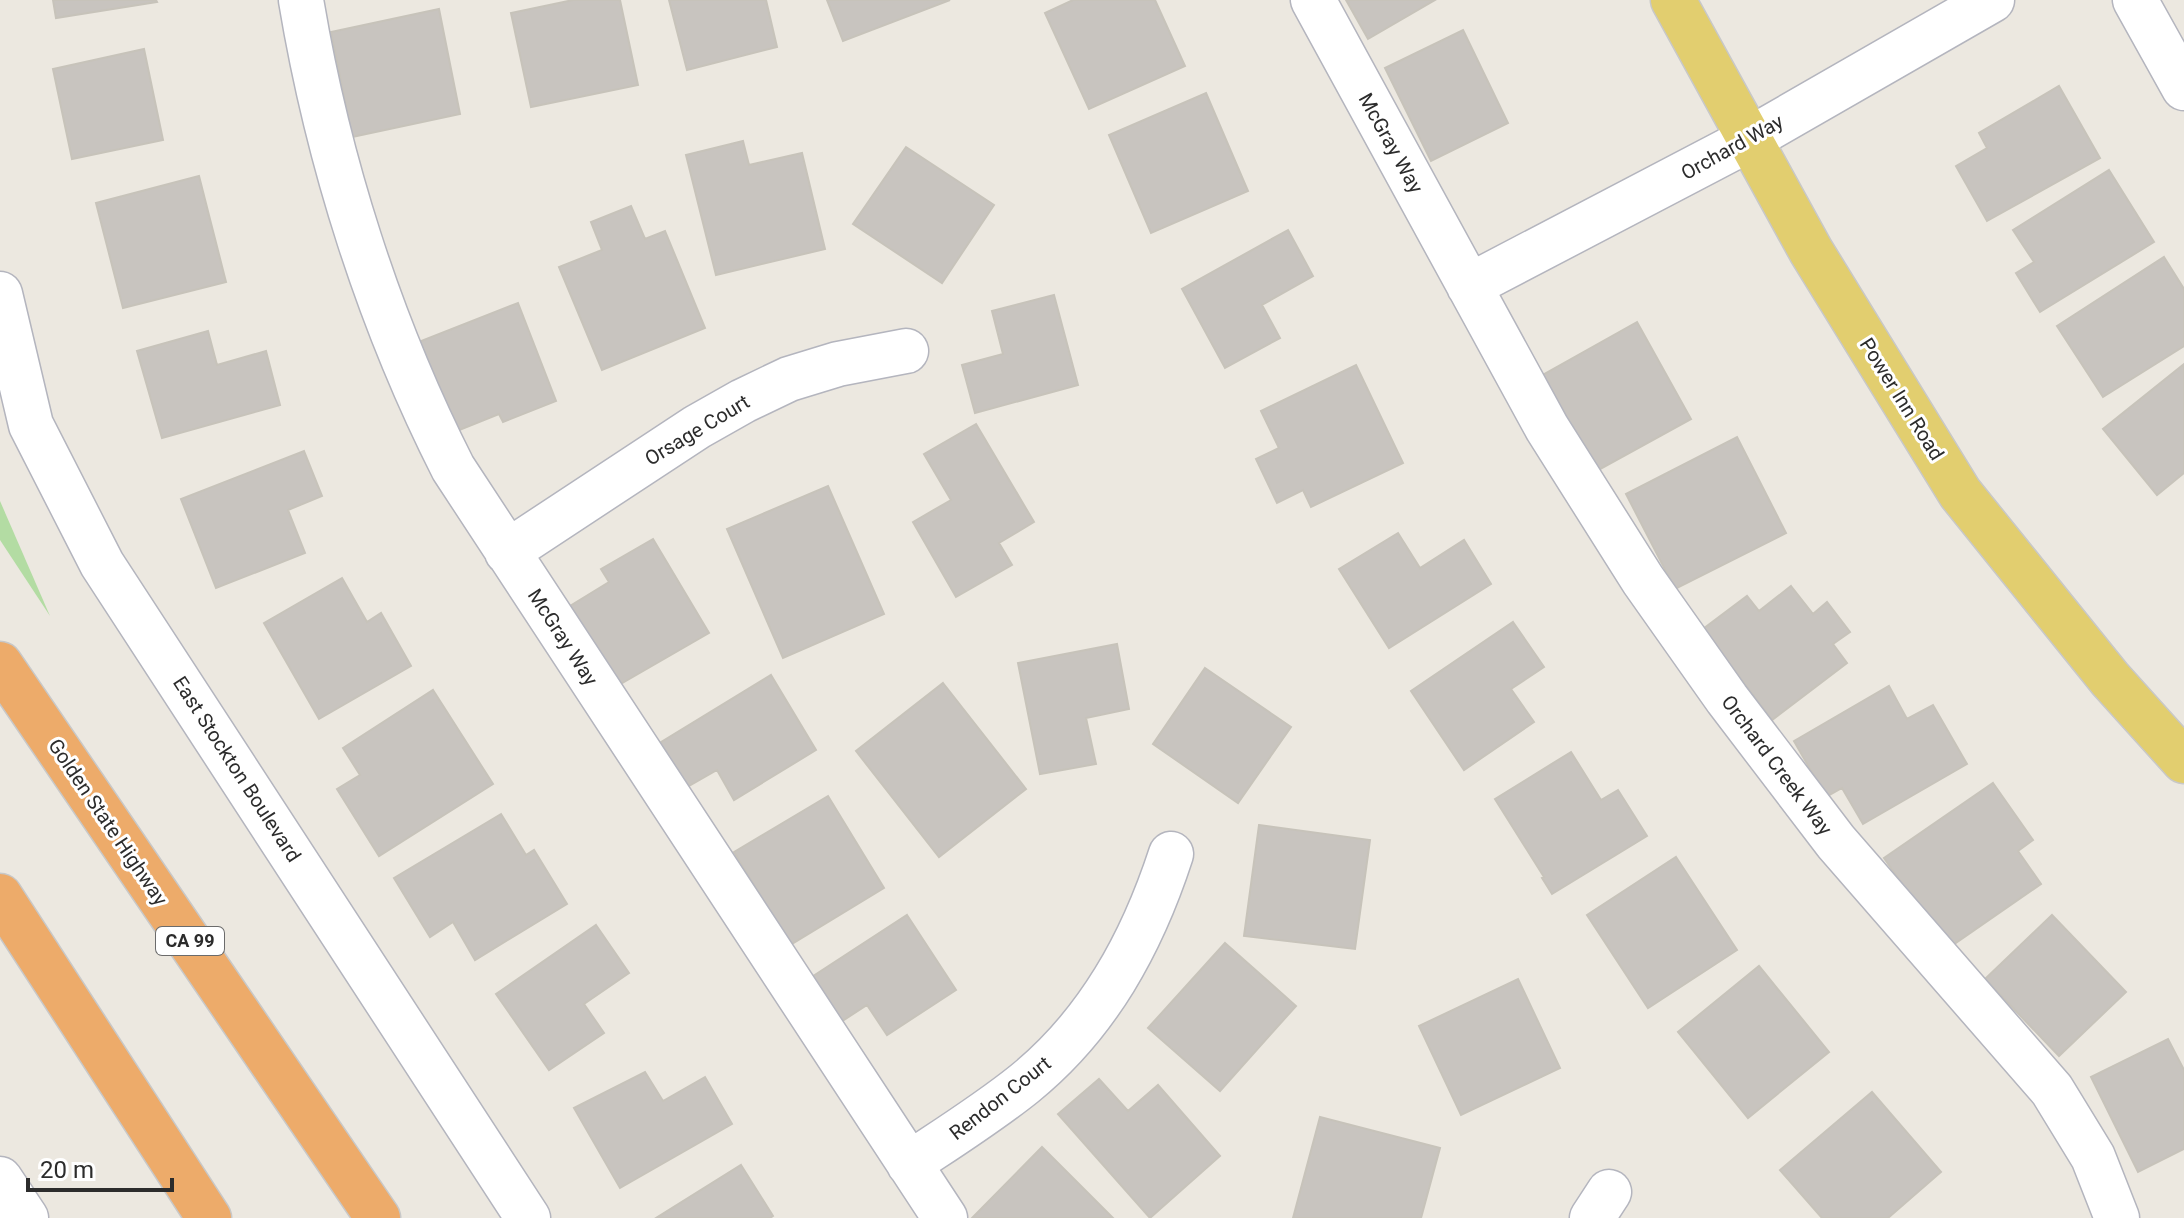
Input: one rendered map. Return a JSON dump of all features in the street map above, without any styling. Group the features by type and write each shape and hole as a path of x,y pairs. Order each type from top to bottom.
{"highway":[{"name":"Golden State Highway","path":"0,664 378,1218"},
{"path":"0,896 209,1218"}],"main road":[{"name":"Power Inn Road","path":"1673,0 1811,251 1960,493 2110,679 2184,761"}],"street":[{"name":"McGray Way","path":"301,0 314,75 352,215 406,364 453,468 945,1218"},
{"name":"McGray Way","path":"1313,0 1469,286"},
{"name":"Orchard Way","path":"1469,286 1750,139 1992,0"},
{"path":"2135,0 2184,88"},
{"name":"Orchard Creek Way","path":"1469,286 1547,428 1643,580 1727,699 1836,842 2052,1090 2093,1157 2117,1218"},
{"name":"East Stockton Boulevard","path":"0,294 31,425 102,564 528,1218"},
{"name":"Orsage Court","path":"507,552 697,427 743,401 789,379 838,364 906,351"},
{"name":"Rendon Court","path":"909,1164 1026,1083 1066,1045 1101,1001 1131,955 1155,905 1171,854"},
{"path":"0,1179 26,1218"}],"green space":[{"path":"0,501 50,616 0,540"}],"building":[{"path":"53,0 156,0 157,2 56,18"},
{"path":"573,0 620,0 638,85 531,107 511,13"},
{"path":"669,0 766,0 777,47 687,70"},
{"path":"827,0 950,0 843,41"},
{"path":"1073,0 1155,0 1185,66 1089,109 1045,13"},
{"path":"1346,0 1435,0 1368,39"},
{"path":"439,9 460,114 352,137 331,32"},
{"path":"1463,30 1508,123 1431,161 1385,68"},
{"path":"144,49 163,140 72,159 53,69"},
{"path":"2059,86 2100,158 1987,221 1956,166 1987,148 1979,133"},
{"path":"1206,93 1248,191 1151,233 1109,135"},
{"path":"743,141 749,165 802,153 825,249 716,275 686,155"},
{"path":"906,147 994,205 942,283 853,224"},
{"path":"2109,170 2154,242 2040,312 2016,273 2034,262 2013,230"},
{"path":"199,176 226,282 123,308 96,203"},
{"path":"631,206 645,239 665,231 705,328 602,370 559,267 602,250 591,222"},
{"path":"1288,230 1313,276 1262,305 1280,338 1225,368 1182,289"},
{"path":"2164,257 2184,289 2184,346 2103,397 2057,326"},
{"path":"1054,295 1078,385 975,413 962,365 1003,354 992,311"},
{"path":"518,303 556,401 503,422 499,414 452,433 416,343"},
{"path":"1637,322 1691,419 1595,472 1541,376"},
{"path":"208,331 217,365 266,351 280,405 162,438 137,351"},
{"path":"2184,364 2184,473 2157,495 2103,429"},
{"path":"1356,365 1403,463 1311,507 1303,490 1277,503 1256,459 1279,448 1261,411"},
{"path":"976,424 1034,522 999,543 1012,565 956,597 913,522 951,500 924,454"},
{"path":"1737,437 1786,533 1675,589 1626,494"},
{"path":"304,451 322,496 288,510 305,553 216,588 181,499"},
{"path":"828,486 884,614 783,658 727,529"},
{"path":"1398,533 1420,568 1464,540 1491,584 1389,648 1339,569"},
{"path":"653,539 709,633 612,689 565,609 609,582 601,569"},
{"path":"342,578 367,622 381,613 411,666 319,719 264,623"},
{"path":"1791,586 1813,614 1827,602 1850,632 1833,644 1847,663 1772,720 1703,629 1747,596 1759,611"},
{"path":"1513,622 1544,667 1511,689 1534,722 1464,770 1411,691"},
{"path":"1117,644 1129,709 1086,718 1096,764 1040,774 1018,663"},
{"path":"1205,668 1291,727 1238,803 1153,744"},
{"path":"771,675 816,750 734,800 717,770 675,794 648,750"},
{"path":"943,683 1026,789 939,857 856,751"},
{"path":"1889,686 1907,719 1933,705 1967,764 1863,824 1842,788 1826,797 1794,741"},
{"path":"433,690 493,784 379,856 337,789 360,775 343,748"},
{"path":"1571,752 1601,800 1618,790 1647,836 1552,894 1495,799"},
{"path":"1993,783 2033,840 2018,851 2041,884 1947,949 1884,858"},
{"path":"828,796 884,888 790,945 734,852"},
{"path":"501,814 526,855 534,850 567,904 475,960 453,922 430,937 394,878"},
{"path":"1259,825 1370,840 1355,949 1244,936"},
{"path":"1676,857 1737,950 1648,1008 1587,915"},
{"path":"907,915 956,990 887,1035 867,1005 833,1027 804,982"},
{"path":"2052,915 2126,992 2059,1056 1985,979"},
{"path":"596,925 629,973 584,1004 604,1033 549,1070 496,994"},
{"path":"1225,943 1296,1006 1220,1091 1148,1028"},
{"path":"1759,966 1829,1052 1748,1118 1678,1032"},
{"path":"1518,979 1560,1068 1461,1115 1419,1026"},
{"path":"2168,1039 2184,1070 2184,1149 2138,1172 2091,1077"},
{"path":"645,1072 663,1101 705,1077 732,1124 620,1188 574,1108"},
{"path":"1099,1079 1128,1111 1158,1085 1220,1156 1150,1218 1058,1114"},
{"path":"1872,1092 1941,1172 1888,1218 1822,1218 1780,1170"},
{"path":"1320,1117 1440,1148 1421,1218 1293,1218"},
{"path":"1042,1147 1113,1218 972,1218"},
{"path":"741,1165 773,1216 770,1218 656,1218"}]}
